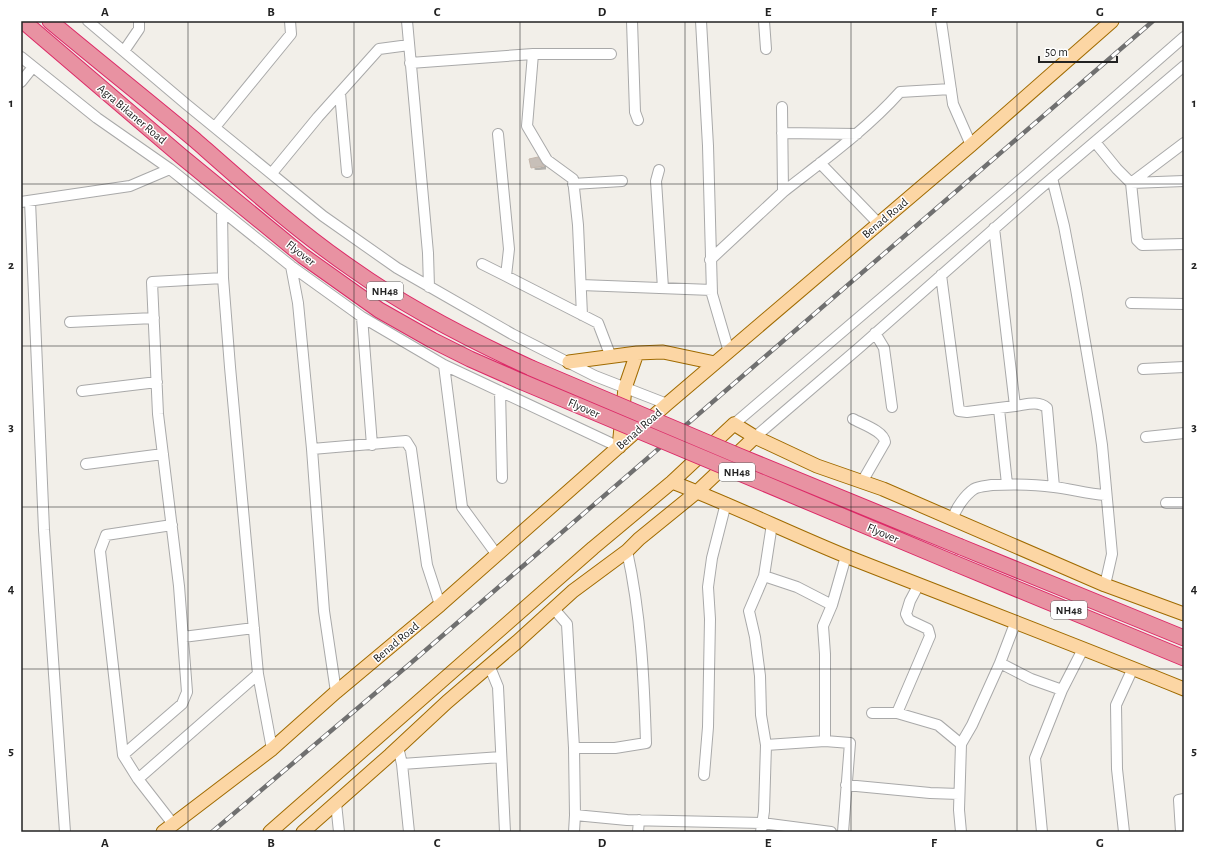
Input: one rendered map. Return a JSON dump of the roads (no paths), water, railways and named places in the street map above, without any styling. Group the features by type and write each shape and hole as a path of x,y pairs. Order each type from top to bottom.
{"highway":[{"name":"Agra Bikaner Road","path":"23,21 181,156 242,205"},
{"name":"Flyover","path":"50,21 317,243 386,292 492,351 739,456 1184,638"},
{"name":"Flyover","path":"242,205 303,256 379,310 432,340 470,359 954,563 1184,658"}],"main road":[{"name":"Benad Road","path":"168,828 272,749 336,692 440,605 667,404 971,145 1112,21"},
{"path":"569,362 637,353 664,352 715,363"},
{"path":"619,447 625,388 637,353"},
{"path":"270,832 592,548 672,482 734,424 755,437 818,466 883,489 1105,585 1184,614"},
{"path":"303,832 573,591 627,551 639,539 698,492 755,437"},
{"path":"672,482 726,503 846,556 1016,621 1184,689"}],"street":[{"path":"88,21 323,216 397,268 512,334 595,376 667,404"},
{"path":"124,51 139,29 139,21"},
{"path":"215,127 291,34 290,21"},
{"path":"407,21 426,222 429,287"},
{"path":"632,21 635,112 638,120"},
{"path":"701,21 708,146 712,294 729,352"},
{"path":"764,21 766,49"},
{"path":"941,21 953,104 971,145"},
{"path":"734,424 1026,176 1184,38"},
{"path":"272,173 318,117 379,49 409,45"},
{"path":"410,63 533,54 610,54"},
{"path":"533,54 527,126 547,160 573,179 578,225 582,315"},
{"path":"21,57 97,118 170,169 291,266 362,317 444,365 619,447"},
{"path":"755,437 994,228 1184,66"},
{"path":"21,82 33,67"},
{"path":"710,260 783,192 857,134 900,92 951,89"},
{"path":"340,93 347,172"},
{"path":"782,107 783,192"},
{"path":"782,133 857,134"},
{"path":"498,134 509,249 506,276"},
{"path":"1095,142 1117,169 1131,183 1137,240 1142,245 1184,244"},
{"path":"1131,183 1184,143"},
{"path":"820,163 878,224"},
{"path":"66,832 44,530 26,202 130,186 170,169"},
{"path":"659,170 656,181 663,288"},
{"path":"1052,178 1067,240 1102,445 1105,495 1112,554 1105,585"},
{"path":"573,184 622,181"},
{"path":"1131,183 1184,181"},
{"path":"222,211 223,278 258,674 272,749"},
{"path":"994,228 1015,406"},
{"path":"482,264 598,323 612,357"},
{"path":"291,266 298,303 312,449 324,611 336,692"},
{"path":"941,275 959,411 967,412 1043,404 1047,408 1054,487"},
{"path":"123,755 182,704 187,692 179,586 158,414 152,282 223,278"},
{"path":"581,285 712,290"},
{"path":"1131,303 1184,304"},
{"path":"362,317 372,444"},
{"path":"70,322 154,318"},
{"path":"875,333 884,348 892,407"},
{"path":"444,365 462,507 497,555"},
{"path":"1143,369 1184,367"},
{"path":"82,391 157,382"},
{"path":"500,391 502,478"},
{"path":"999,409 1008,484"},
{"path":"853,419 881,434 885,442 862,482"},
{"path":"1146,437 1184,433"},
{"path":"312,449 406,441 411,449 427,565 440,605"},
{"path":"86,464 163,454"},
{"path":"952,518 967,496 975,488 1008,484 1054,487 1105,495"},
{"path":"704,775 708,727 710,619 708,586 712,558 726,503"},
{"path":"1166,503 1184,503"},
{"path":"762,827 766,745 761,715 760,676 755,637 749,611 764,576 772,524"},
{"path":"168,828 123,755 100,551 106,535 172,525"},
{"path":"574,748 615,748 646,744 645,695 639,633 632,572 627,551"},
{"path":"825,741 825,654 823,626 832,605 846,556"},
{"path":"764,576 797,587 832,605"},
{"path":"897,712 930,636 928,629 909,620 906,614 910,601 919,584"},
{"path":"554,609 567,624 574,748 574,832"},
{"path":"960,832 959,794 961,744 972,725 1000,663 1016,621"},
{"path":"183,637 254,628"},
{"path":"1042,832 1034,758 1062,690 1083,649"},
{"path":"1000,663 1031,679 1062,690"},
{"path":"489,666 498,687 505,832"},
{"path":"1124,832 1117,769 1116,705 1133,668"},
{"path":"138,778 258,674"},
{"path":"872,713 897,712 938,725 961,744"},
{"path":"766,745 825,741 850,743 843,832"},
{"path":"398,747 402,764 409,832"},
{"path":"402,764 501,757"},
{"path":"846,785 930,793 959,794"},
{"path":"1181,832 1180,800 1184,799"},
{"path":"336,803 339,832"},
{"path":"575,815 831,832"},
{"path":"638,832 639,820"}],"railway":[{"path":"212,832 412,662 1153,21"}]}
